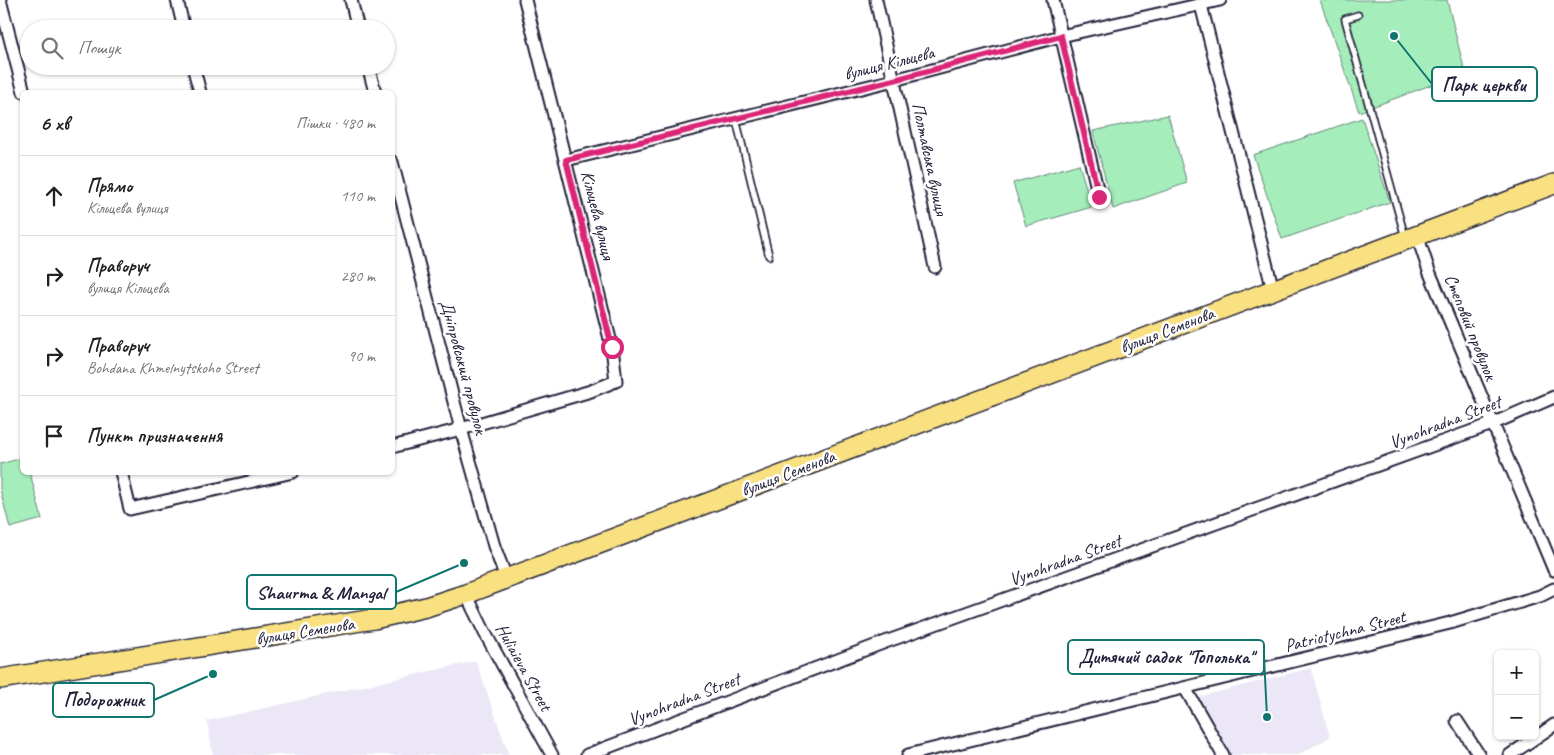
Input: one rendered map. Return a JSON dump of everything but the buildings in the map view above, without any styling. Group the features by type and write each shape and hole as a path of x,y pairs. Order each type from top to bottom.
{"highway":[{"name":"вулиця Семенова","path":"0,679 374,619 426,607 507,580 1554,184"}],"street":[{"path":"0,0 23,90"},
{"path":"176,0 182,20"},
{"path":"351,0 356,20"},
{"name":"Кільцева вулиця","path":"462,429 591,391 616,381 612,347 525,0"},
{"name":"Полтавська вулиця","path":"876,0 935,267"},
{"path":"1053,0 1099,197"},
{"name":"вулиця Кільцева","path":"566,160 894,80 1061,36 1220,0"},
{"path":"1201,5 1273,290"},
{"path":"195,75 199,90"},
{"path":"370,75 374,90"},
{"name":"Дніпровський провулок","path":"395,173 494,546 507,580"},
{"name":"Степовий провулок","path":"1411,237 1429,271 1554,570"},
{"name":"Vynohradna Street","path":"587,755 888,641 1492,424 1554,397"},
{"path":"395,446 462,429"},
{"path":"122,475 130,509 280,475"},
{"name":"Patriotychna Street","path":"908,755 1450,623 1540,596 1554,589"},
{"name":"Huliaieva Street","path":"466,594 485,633 552,755"},
{"path":"1185,688 1223,755"},
{"path":"1457,721 1479,755"},
{"path":"1510,755 1554,725"}],"lane":[{"path":"1358,16 1345,20 1411,237"},
{"path":"736,119 769,256"}],"shaded area":[{"path":"476,661 509,755 213,755 207,721"},
{"path":"1311,668 1330,737 1298,755 1229,755 1198,697"}],"green space":[{"path":"1320,0 1447,0 1465,72 1359,112"},
{"path":"1168,115 1187,183 1113,209 1093,131"},
{"path":"1362,118 1390,202 1282,239 1253,155"},
{"path":"1079,164 1092,207 1026,226 1013,183"},
{"path":"20,459 20,475 31,475 42,519 10,528 0,489 0,464"}],"place":[{"name":"Парк церкви","path":"1394,36"},
{"name":"Shaurma & Mangal","path":"464,563"},
{"name":"Подорожник","path":"213,674"},
{"name":"Дитячий садок \"Тополька\"","path":"1267,717"}],"route":[{"path":"612,347 566,160 894,80 1061,36 1099,197"}]}
